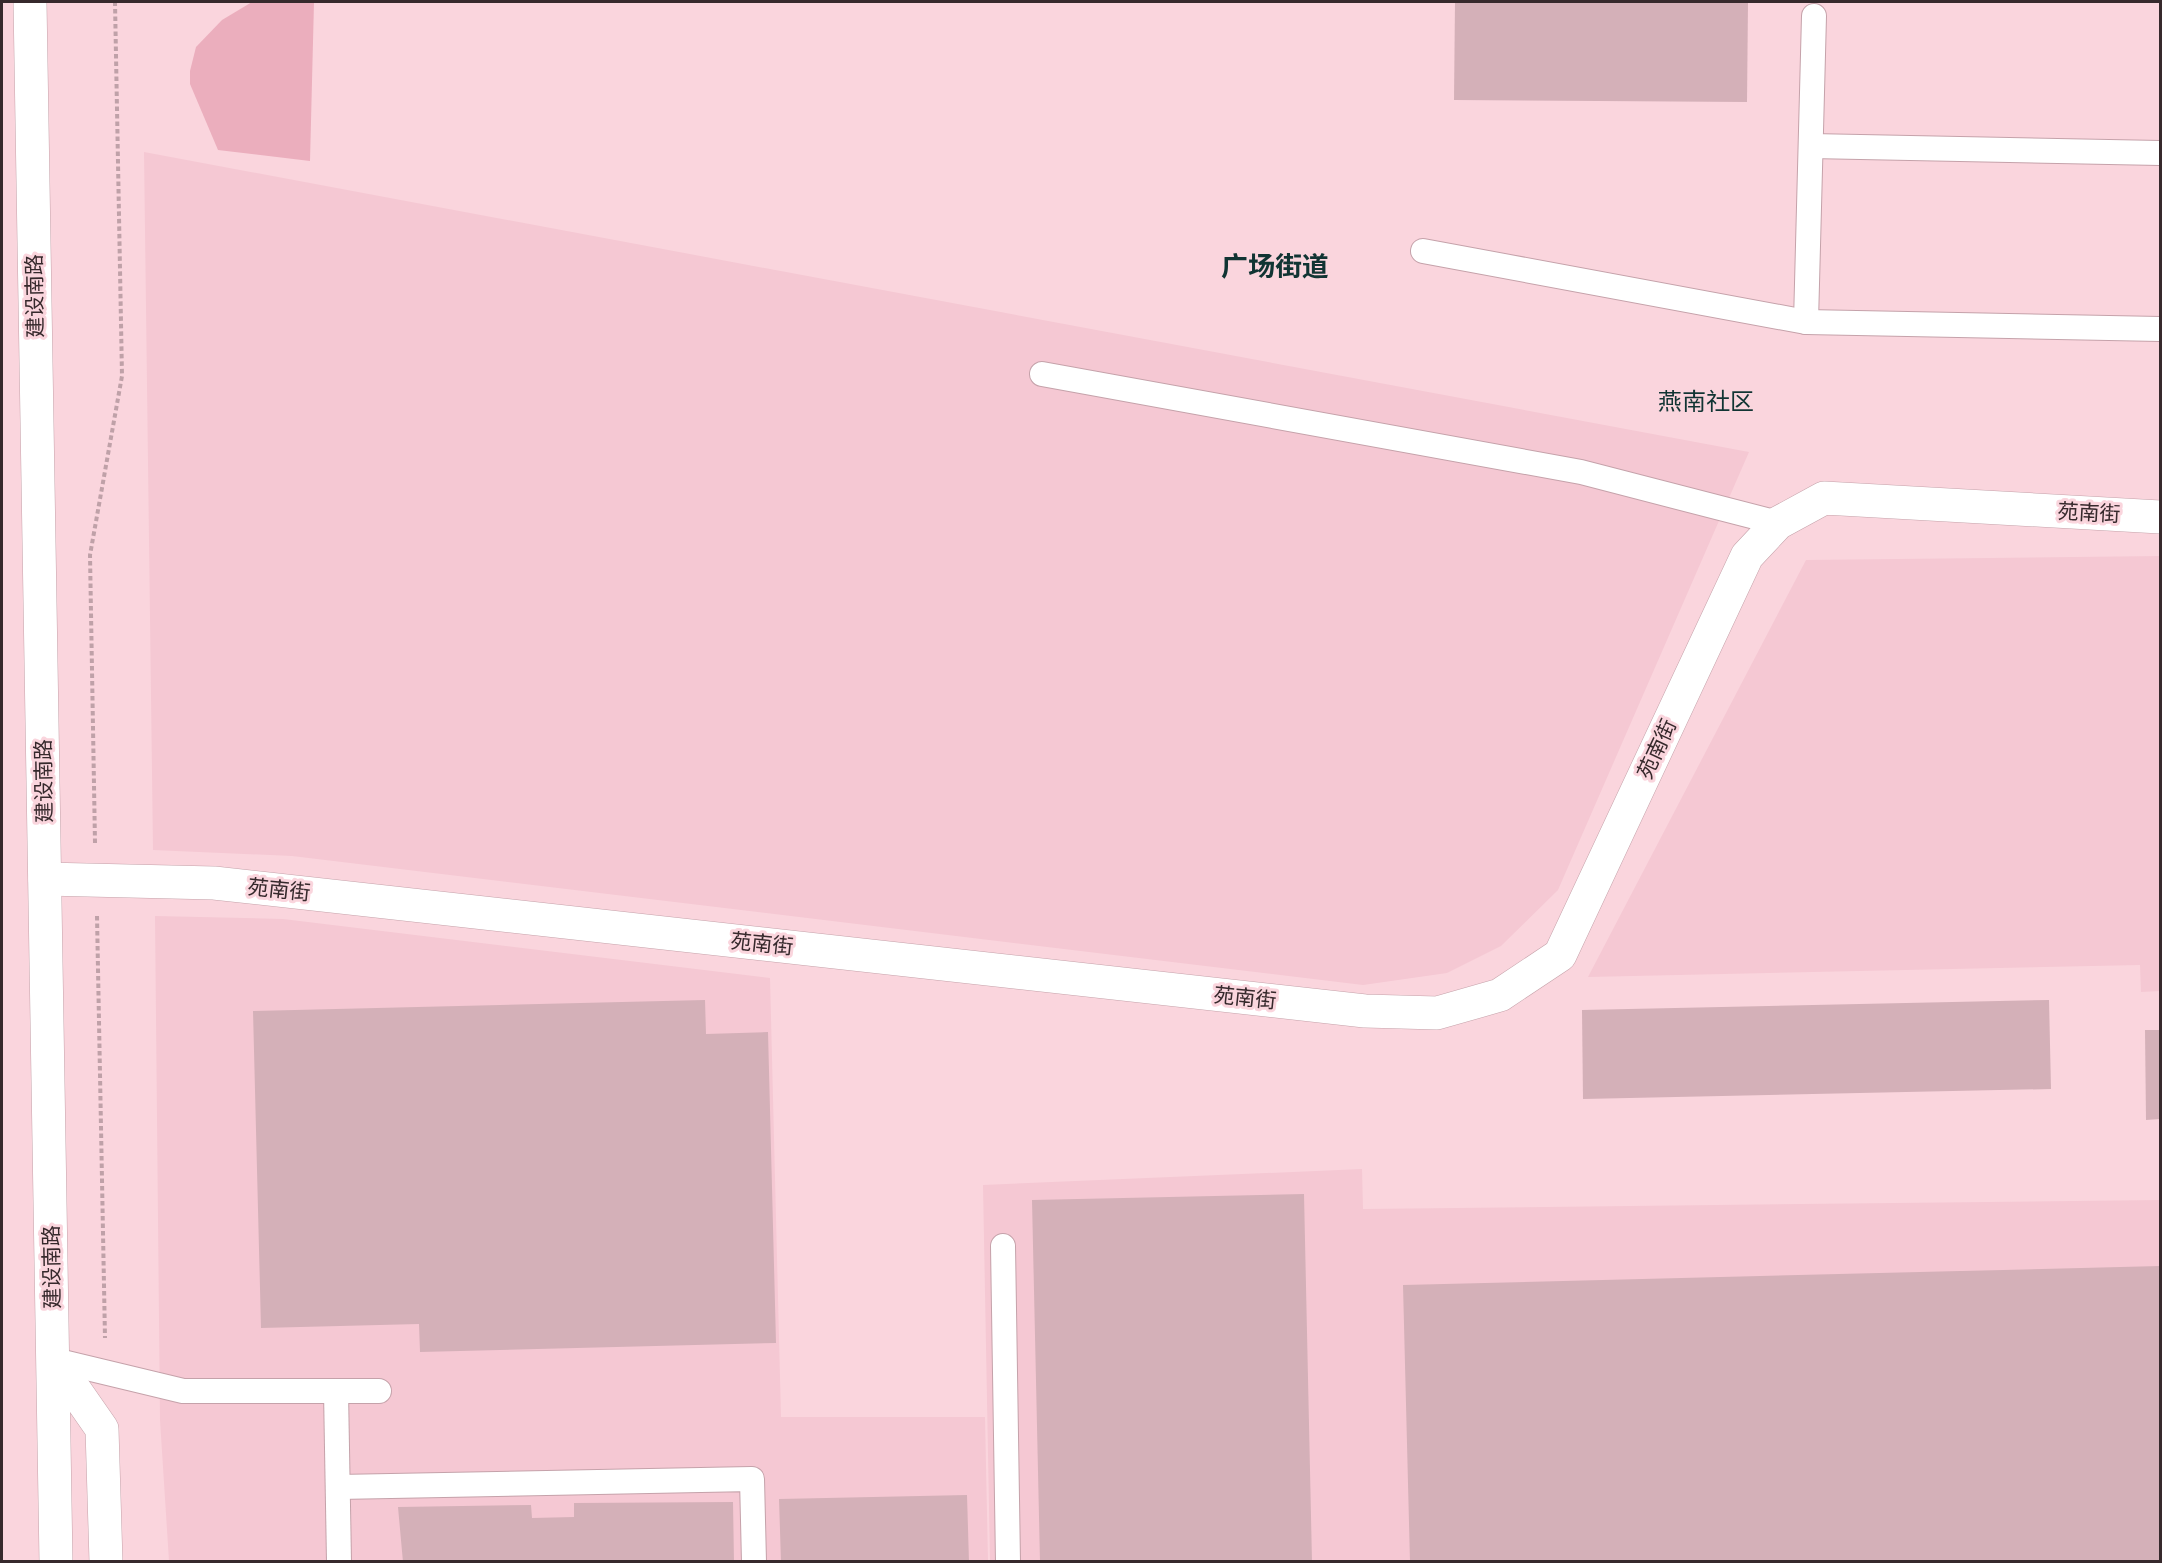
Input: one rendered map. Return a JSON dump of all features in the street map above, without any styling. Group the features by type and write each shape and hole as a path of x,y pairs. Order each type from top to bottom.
{"street":[{"name":"建设南路","path":"30,2 57,1562"},
{"name":"苑南街","path":"45,879 214,883 1365,1011 1437,1013 1500,995 1560,955 1747,556 1778,523 1824,498 2160,517"},
{"path":"54,1360 102,1429 106,1562"}],"lane":[{"path":"1806,322 1814,16"},
{"path":"1811,146 2160,153"},
{"path":"1423,251 1806,322 2160,329"},
{"path":"1042,374 1581,472 1778,523"},
{"path":"1003,1246 1008,1562"},
{"path":"54,1360 183,1390 379,1390"},
{"path":"336,1391 339,1562"},
{"path":"338,1487 753,1479 754,1562"}],"path":[{"path":"115,2 122,376 90,555 105,1353 120,1376"}],"shaded area":[{"path":"252,2 314,2 310,161 218,150 190,84 190,71 196,47 222,20"},
{"path":"144,152 1749,452 1558,890 1501,946 1447,973 1363,985 292,856 153,850"},
{"path":"2160,556 2160,991 2141,992 2140,965 1588,977 1806,560"},
{"path":"155,916 283,919 770,978 781,1417 985,1417 988,1561 169,1561 160,1420"},
{"path":"1362,1169 1363,1209 2160,1200 2160,1561 990,1561 983,1185"}],"building":[{"path":"1455,2 1748,2 1747,102 1454,100"},
{"path":"705,1000 706,1034 768,1032 776,1343 420,1352 419,1324 261,1328 253,1011"},
{"path":"2049,1000 2051,1089 1583,1099 1582,1010"},
{"path":"2145,1030 2160,1030 2160,1119 2146,1120"},
{"path":"1304,1194 1312,1562 1040,1562 1032,1200"},
{"path":"2160,1266 2160,1562 1410,1562 1403,1285"},
{"path":"967,1495 969,1562 781,1562 779,1499"},
{"path":"733,1502 734,1562 403,1562 398,1507 531,1505 532,1518 574,1517 574,1503"}],"district":[{"name":"广场街道","path":"1275,267"},
{"name":"燕南社区","path":"1706,402"}]}
